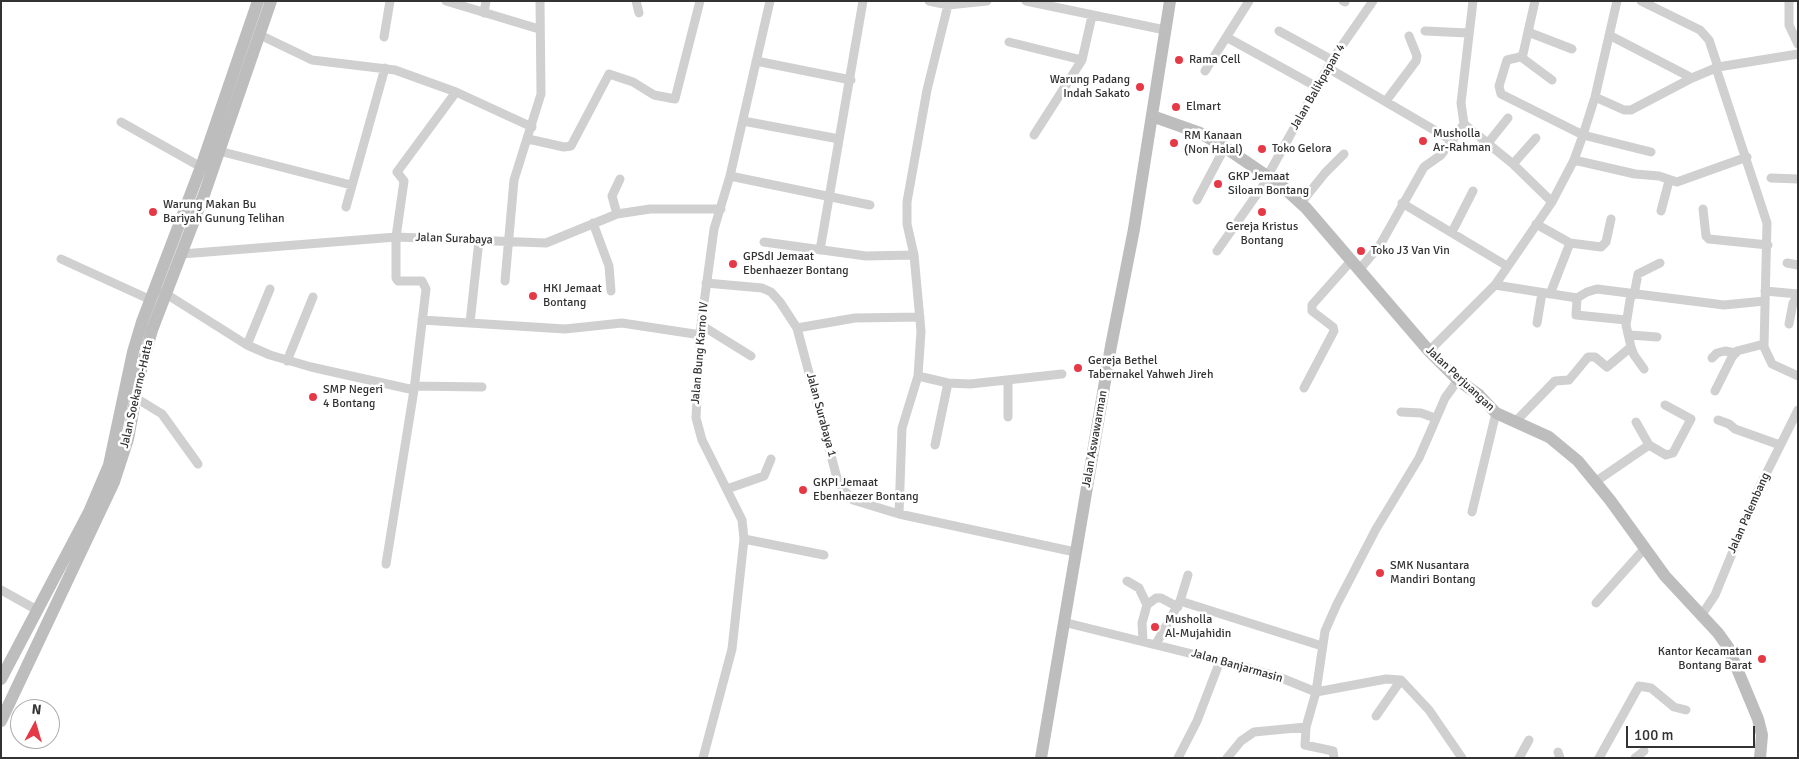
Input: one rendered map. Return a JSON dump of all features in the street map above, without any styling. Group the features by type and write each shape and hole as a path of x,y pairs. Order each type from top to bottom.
{"street":[{"name":"Jalan Soekarno-Hatta","path":"102,495 133,352 158,294 258,1"},
{"name":"Jalan Soekarno-Hatta","path":"1,721 102,495 122,458 158,294 182,254 271,1"},
{"path":"384,37 390,1"},
{"path":"446,1 539,29"},
{"path":"484,13 486,1"},
{"path":"505,281 514,180 532,127 542,85 539,29 540,1"},
{"path":"636,1 639,13"},
{"path":"528,139 564,148 571,146 609,74 633,82 654,95 675,99 700,1"},
{"name":"Jalan Bung Karno IV","path":"702,758 732,649 744,539 742,520 702,440 696,418 701,325 714,229 730,176 770,1"},
{"path":"820,250 851,80 863,1"},
{"path":"929,1 948,5 974,4 987,1"},
{"path":"1026,1 1165,30"},
{"name":"Jalan Aswawarman","path":"1041,756 1111,346 1134,230 1170,1"},
{"path":"1205,71 1228,38 1249,1"},
{"name":"Jalan Balikpapan 4","path":"1217,251 1268,176 1330,64 1373,1"},
{"path":"1304,388 1334,331 1333,327 1312,311 1312,305 1380,245 1424,167 1441,154 1453,141 1464,124 1461,103 1473,1"},
{"path":"1521,57 1534,1"},
{"path":"1428,351 1495,286 1552,202 1574,160 1583,135 1595,97 1617,1"},
{"path":"1641,1 1700,30 1709,40 1721,67 1764,210 1770,294 1764,344 1772,364 1798,376"},
{"path":"1789,1 1789,26 1798,44"},
{"path":"899,514 903,422 918,376 920,317 914,255 907,224 907,202 927,90 948,5"},
{"path":"1034,135 1082,60 1092,16"},
{"path":"1425,30 1468,33"},
{"path":"1279,31 1386,101 1453,141"},
{"path":"1528,32 1572,49"},
{"path":"260,35 312,60 385,68 456,92 532,127"},
{"path":"1609,35 1692,78"},
{"path":"1386,101 1416,61 1417,56 1409,36"},
{"path":"1228,38 1317,87"},
{"path":"1009,42 1082,60"},
{"path":"1595,97 1624,110 1631,110 1692,78 1721,67 1798,54"},
{"path":"1552,80 1521,57 1507,60 1499,86 1502,94 1583,135 1651,152"},
{"path":"756,61 851,80"},
{"path":"346,207 385,68"},
{"path":"386,564 414,388 425,284 422,282 403,281 396,278 396,237 404,181 397,175 397,171 456,92"},
{"name":"Jalan Perjuangan","path":"1152,116 1200,133 1225,147 1268,176 1301,203 1428,351 1458,380 1479,395 1496,413 1516,421 1558,443 1578,461 1665,576 1728,647 1760,726 1760,758"},
{"path":"1488,143 1508,118"},
{"path":"121,122 201,167"},
{"path":"742,122 839,139"},
{"path":"1464,124 1513,164 1552,202"},
{"path":"1513,164 1536,138"},
{"path":"1197,200 1225,147"},
{"path":"219,151 352,185"},
{"path":"1301,203 1325,173 1344,154"},
{"path":"1574,160 1635,174 1659,176 1669,181 1684,180 1747,157"},
{"path":"730,176 870,205"},
{"path":"1771,178 1798,179"},
{"path":"617,214 612,196 620,179"},
{"path":"1661,211 1669,181"},
{"path":"1452,232 1473,191"},
{"path":"1402,203 1507,266"},
{"name":"Jalan Surabaya","path":"182,254 396,237 546,243 617,214 650,210 721,209"},
{"path":"1703,209 1706,236 1709,239 1768,245"},
{"path":"1536,224 1570,242 1603,246 1606,242 1611,219"},
{"path":"593,223 609,266 611,291"},
{"path":"470,323 479,240"},
{"path":"764,242 866,256 914,255"},
{"path":"1537,323 1546,294 1570,242"},
{"path":"61,259 158,294 248,345 288,361 414,388 482,386"},
{"path":"1644,369 1637,361 1631,347 1626,320 1638,274 1660,263"},
{"path":"1787,263 1798,265"},
{"name":"Jalan Surabaya 1","path":"706,283 756,287 767,290 780,302 798,328 842,488 853,500 860,504 899,514 1075,552"},
{"path":"1495,286 1577,298 1594,290 1724,305 1770,294 1798,295 1793,303 1789,324"},
{"path":"248,345 270,289"},
{"path":"288,361 313,297"},
{"path":"1577,298 1576,315 1626,320"},
{"path":"798,328 855,318 920,317"},
{"path":"422,320 565,329 622,324 701,335"},
{"path":"701,325 751,356"},
{"path":"1630,335 1657,337"},
{"path":"1715,391 1736,353 1742,348 1764,344"},
{"path":"1516,421 1555,382 1570,380 1588,358 1594,357 1607,367 1631,347"},
{"path":"1712,358 1717,353 1725,351 1736,353"},
{"path":"918,376 948,383 970,384 1062,374"},
{"path":"1008,380 1008,417"},
{"path":"1334,758 1333,751 1304,744 1306,728 1316,692 1322,646 1337,604 1376,528 1415,466 1445,398 1458,380"},
{"path":"935,445 948,383"},
{"path":"136,398 162,414 198,464"},
{"path":"1636,422 1649,445 1666,455 1671,455 1690,424 1690,418 1665,405"},
{"name":"Jalan Palembang","path":"1701,616 1715,595 1759,488 1798,410"},
{"path":"1400,412 1420,413 1435,418"},
{"path":"1472,512 1496,413"},
{"path":"1718,420 1729,424 1734,429 1780,445"},
{"path":"1595,482 1649,445"},
{"path":"727,489 764,476 771,459"},
{"name":"Jalan Soekarno-Hatta","path":"1,679 37,610 93,516"},
{"path":"744,539 824,555"},
{"path":"1596,603 1645,548"},
{"path":"1156,644 1179,604 1188,575"},
{"path":"1127,582 1139,588 1147,605"},
{"path":"1,590 37,610"},
{"path":"1143,640 1142,623 1147,605 1156,598 1161,598 1322,646"},
{"name":"Jalan Banjarmasin","path":"1063,622 1143,640 1280,677 1316,692"},
{"path":"1180,757 1197,721 1220,661"},
{"path":"1316,692 1386,678 1401,680 1429,710 1462,758"},
{"path":"1376,716 1401,680"},
{"path":"1599,758 1639,686 1651,688 1674,707 1686,710"},
{"path":"1227,758 1241,741 1254,732 1306,728"},
{"path":"1519,758 1529,740"},
{"path":"1635,758 1644,750"}],"place":[{"name":"Rama Cell","path":"1179,60"},
{"name":"Warung Padang Indah Sakato","path":"1140,87"},
{"name":"Elmart","path":"1176,107"},
{"name":"Musholla Ar-Rahman","path":"1423,141"},
{"name":"RM Kanaan (Non Halal)","path":"1174,143"},
{"name":"Toko Gelora","path":"1262,149"},
{"name":"GKP Jemaat Siloam Bontang","path":"1218,184"},
{"name":"Warung Makan Bu Bariyah Gunung Telihan","path":"153,212"},
{"name":"Gereja Kristus Bontang","path":"1262,212"},
{"name":"Toko J3 Van Vin","path":"1361,251"},
{"name":"GPSdI Jemaat Ebenhaezer Bontang","path":"733,264"},
{"name":"HKI Jemaat Bontang","path":"533,296"},
{"name":"Gereja Bethel Tabernakel Yahweh Jireh","path":"1078,368"},
{"name":"SMP Negeri 4 Bontang","path":"313,397"},
{"name":"GKPI Jemaat Ebenhaezer Bontang","path":"803,490"},
{"name":"SMK Nusantara Mandiri Bontang","path":"1380,573"},
{"name":"Musholla Al-Mujahidin","path":"1155,627"},
{"name":"Kantor Kecamatan Bontang Barat","path":"1762,659"}]}
